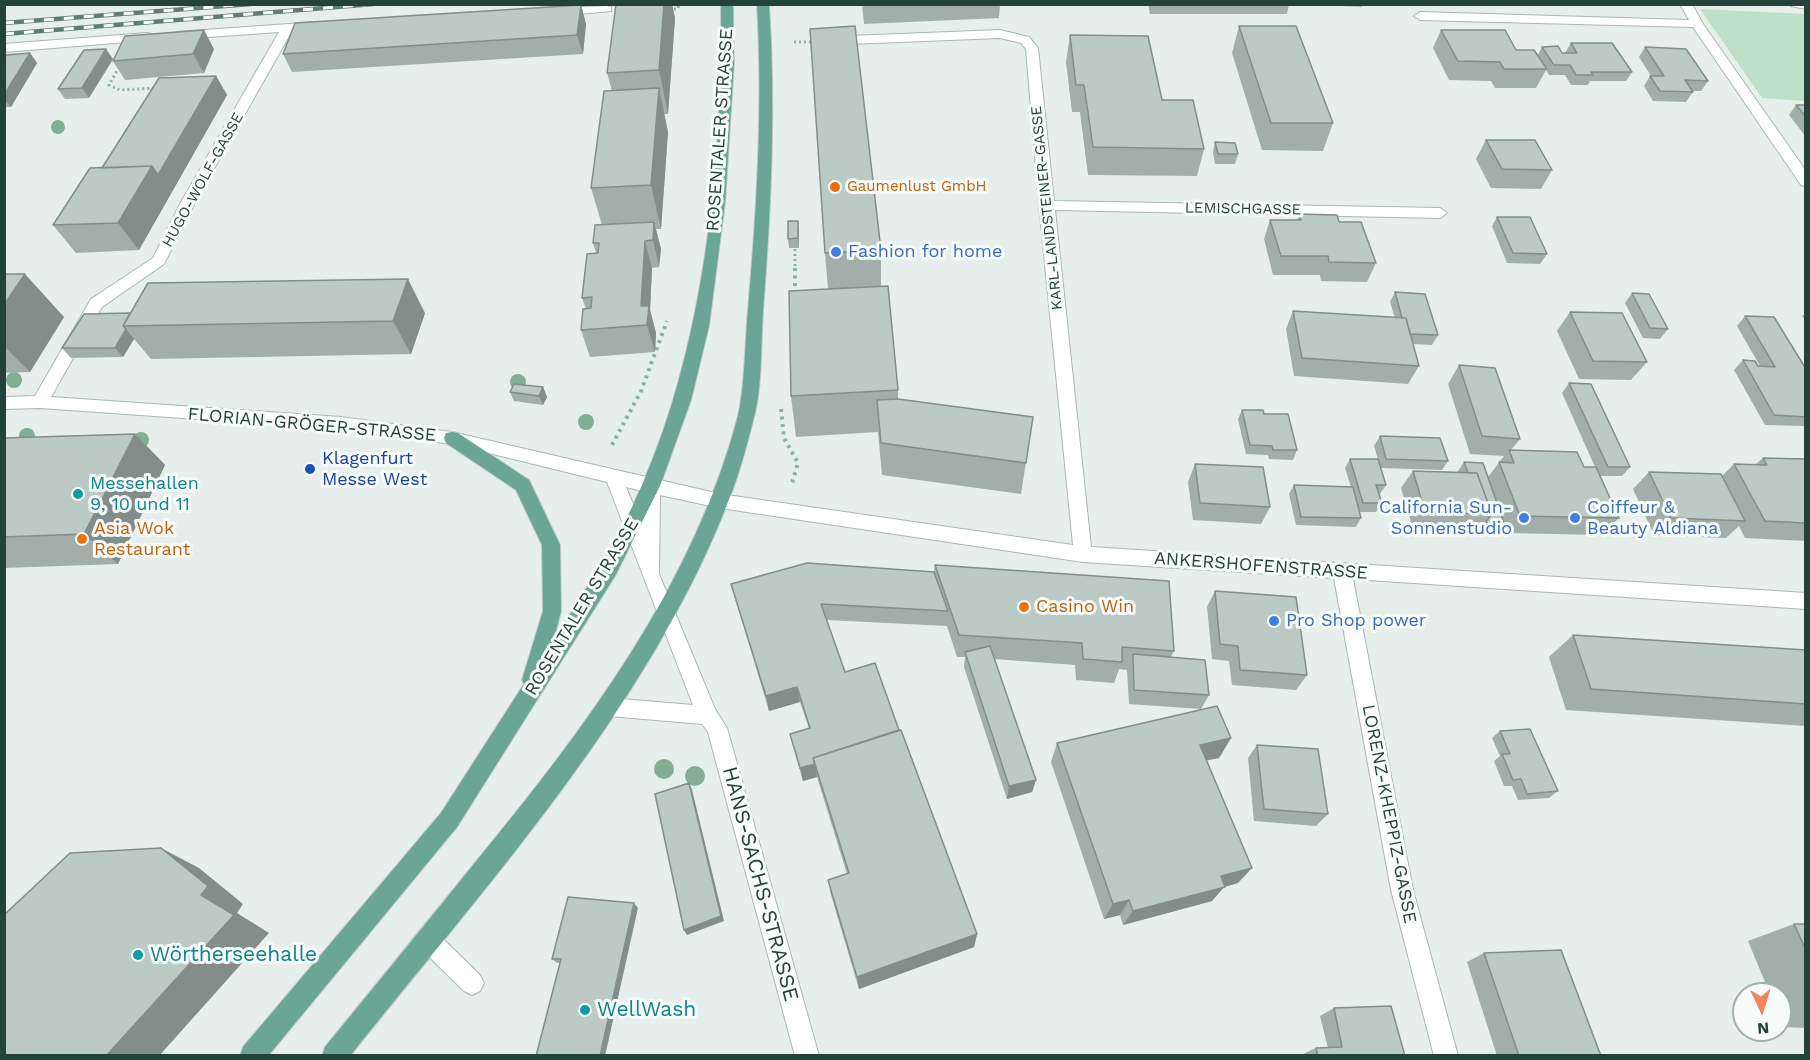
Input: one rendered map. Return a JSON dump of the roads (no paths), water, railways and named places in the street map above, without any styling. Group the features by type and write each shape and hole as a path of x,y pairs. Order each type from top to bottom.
{"main road":[{"name":"ROSENTALER STRASSE","path":"252,1056 449,820 608,570 651,486 683,400 701,326 718,203 728,63 727,4"},
{"name":"ROSENTALER STRASSE","path":"334,1056 545,794 609,707 677,592 720,501 747,413 765,192 767,68 763,4"},
{"path":"452,438 523,485 551,545 552,611 525,702"}],"street":[{"path":"1686,4 1697,24 1806,182"},
{"path":"1795,4 1806,6"},
{"path":"548,13 607,9"},
{"path":"1420,16 1697,24"},
{"path":"4,48 165,35 336,25"},
{"name":"HUGO-WOLF-GASSE","path":"40,402 96,303 159,261 187,204 288,27"},
{"name":"KARL-LANDSTEINER-GASSE","path":"849,40 1000,34 1025,40 1032,48 1083,554"},
{"name":"LEMISCHGASSE","path":"1047,205 1440,213"},
{"name":"FLORIAN-GRÖGER-STRASSE","path":"4,403 40,402 341,423 452,438 720,501"},
{"path":"606,474 632,524 650,574"},
{"name":"HANS-SACHS-STRASSE","path":"651,486 650,574 707,715 717,728 807,1056"},
{"name":"ANKERSHOFENSTRASSE","path":"720,501 1083,554 1806,601"},
{"name":"LORENZ-KHEPPIZ-GASSE","path":"1342,571 1402,890 1446,1056"},
{"path":"609,707 707,715"},
{"path":"428,940 472,983"}],"railway":[{"path":"4,23 251,4"},
{"path":"4,34 374,4"}],"place":[{"name":"Gaumenlust GmbH","path":"835,187"},
{"name":"Fashion for home","path":"836,252"},
{"name":"Klagenfurt Messe West","path":"310,469"},
{"name":"Messehallen 9, 10 und 11","path":"78,494"},
{"name":"California Sun- Sonnenstudio","path":"1524,518"},
{"name":"Coiffeur & Beauty Aldiana","path":"1575,518"},
{"name":"Asia Wok Restaurant","path":"82,539"},
{"name":"Casino Win","path":"1024,607"},
{"name":"Pro Shop power","path":"1274,621"},
{"name":"Wörtherseehalle","path":"138,955"},
{"name":"WellWash","path":"585,1010"}]}
